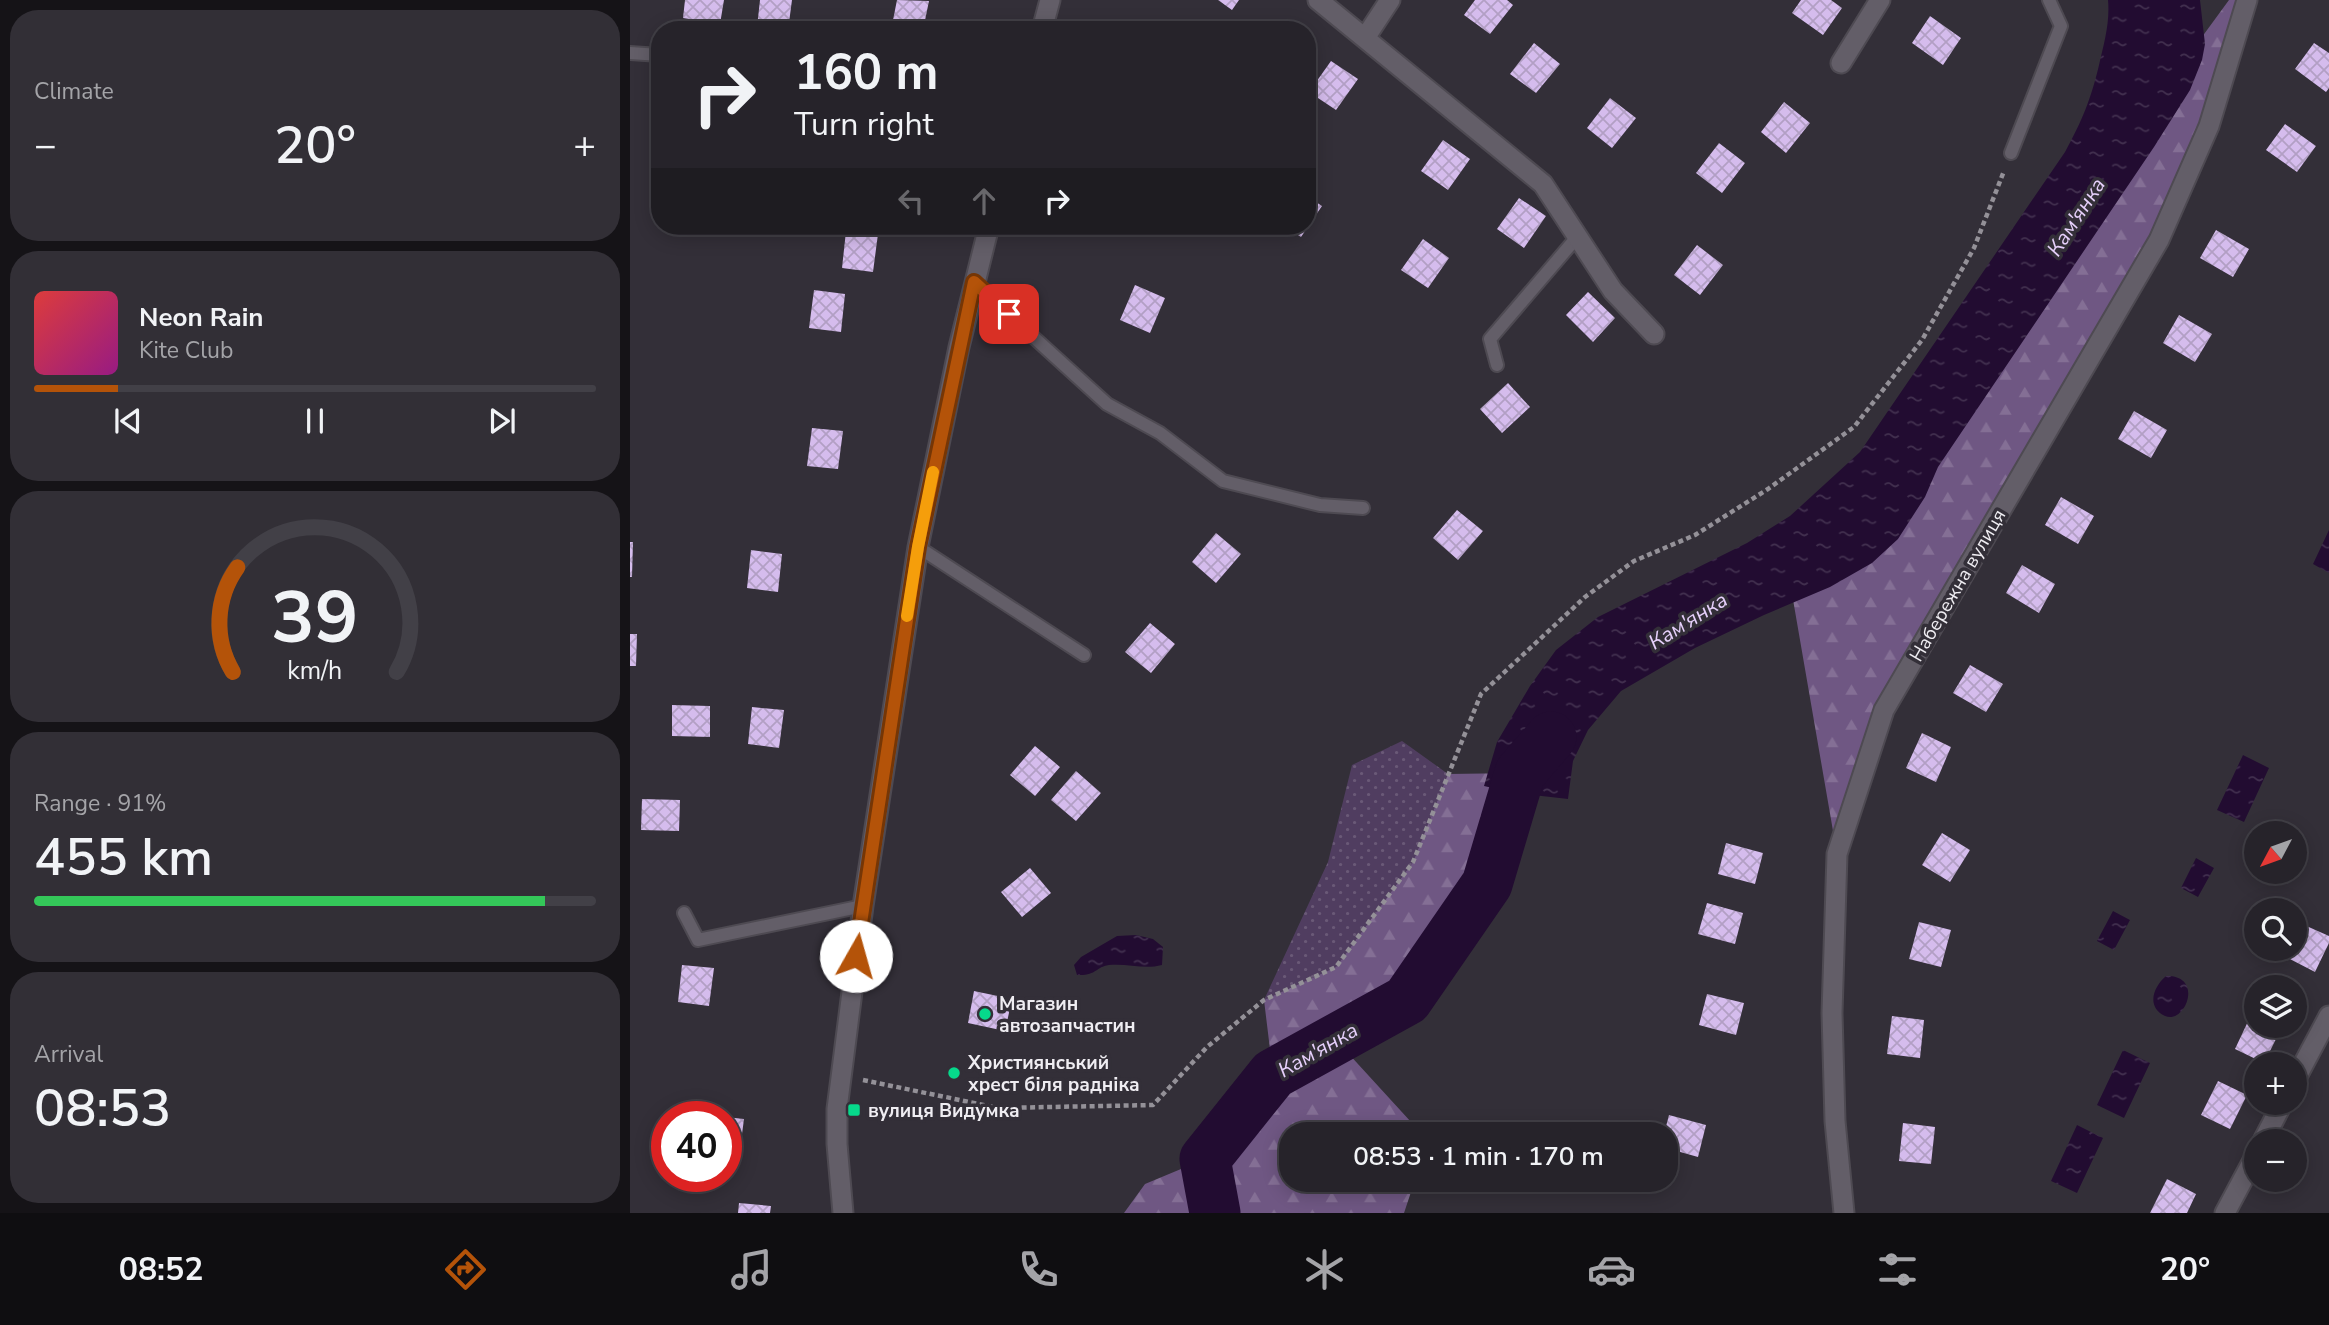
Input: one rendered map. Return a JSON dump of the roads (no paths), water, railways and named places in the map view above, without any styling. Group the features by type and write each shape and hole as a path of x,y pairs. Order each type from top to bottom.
{"street":[{"path":"1044,21 1050,0"},
{"path":"1318,0 1543,184 1614,291 1654,334"},
{"path":"1365,38 1390,0"},
{"path":"1841,63 1880,0"},
{"name":"Набережна вулиця","path":"1844,1213 1835,1121 1832,1013 1837,854 1884,710 2159,240 2209,126 2247,0"},
{"path":"843,1213 838,1144 841,1076 863,906 918,547 974,282 987,235"},
{"path":"2307,1057 2329,1016"},
{"path":"2225,1213 2244,1177"}],"lane":[{"path":"2011,153 2061,26 2049,0"},
{"path":"630,53 651,54"},
{"path":"1497,365 1490,338 1578,236"},
{"path":"974,282 1107,404 1160,433 1223,481 1320,505 1363,508"},
{"path":"918,547 1084,654"},
{"path":"684,913 698,940 863,906"}],"water":[{"path":"2108,0 2200,0 2205,44 2202,60 2190,90 2154,147 1938,467 1925,497 1898,539 1872,563 1830,587 1695,648 1621,691 1588,730 1573,761 1568,799 1514,793 1484,786 1497,742 1530,686 1556,650 1598,617 1747,543 1790,516 1860,452 2065,152 2085,110 2096,77 2106,33"},
{"path":"2329,530 2329,573 2313,564"},
{"path":"2243,755 2269,768 2244,822 2217,810"},
{"path":"2196,858 2214,868 2198,897 2181,888"},
{"path":"2113,911 2130,920 2114,950 2097,941"},
{"path":"1136,935 1153,939 1163,947 1162,965 1109,965 1092,973 1077,975 1074,965 1081,957 1117,936"},
{"path":"2166,976 2178,978 2185,983 2188,991 2184,1007 2172,1017 2159,1012 2154,1002 2155,991"},
{"path":"2123,1050 2150,1063 2124,1118 2097,1105"},
{"path":"2077,1125 2103,1138 2077,1193 2051,1181"}],"waterway":[{"name":"Кам'янка","path":"1215,1213 1205,1159 1273,1074 1407,1000 1487,884 1520,773 1551,737"}],"place":[{"name":"Магазин автозапчастин","path":"985,1014"},
{"name":"Християнський хрест біля радніка","path":"954,1073"},
{"name":"вулиця Видумка","path":"854,1110"}]}
